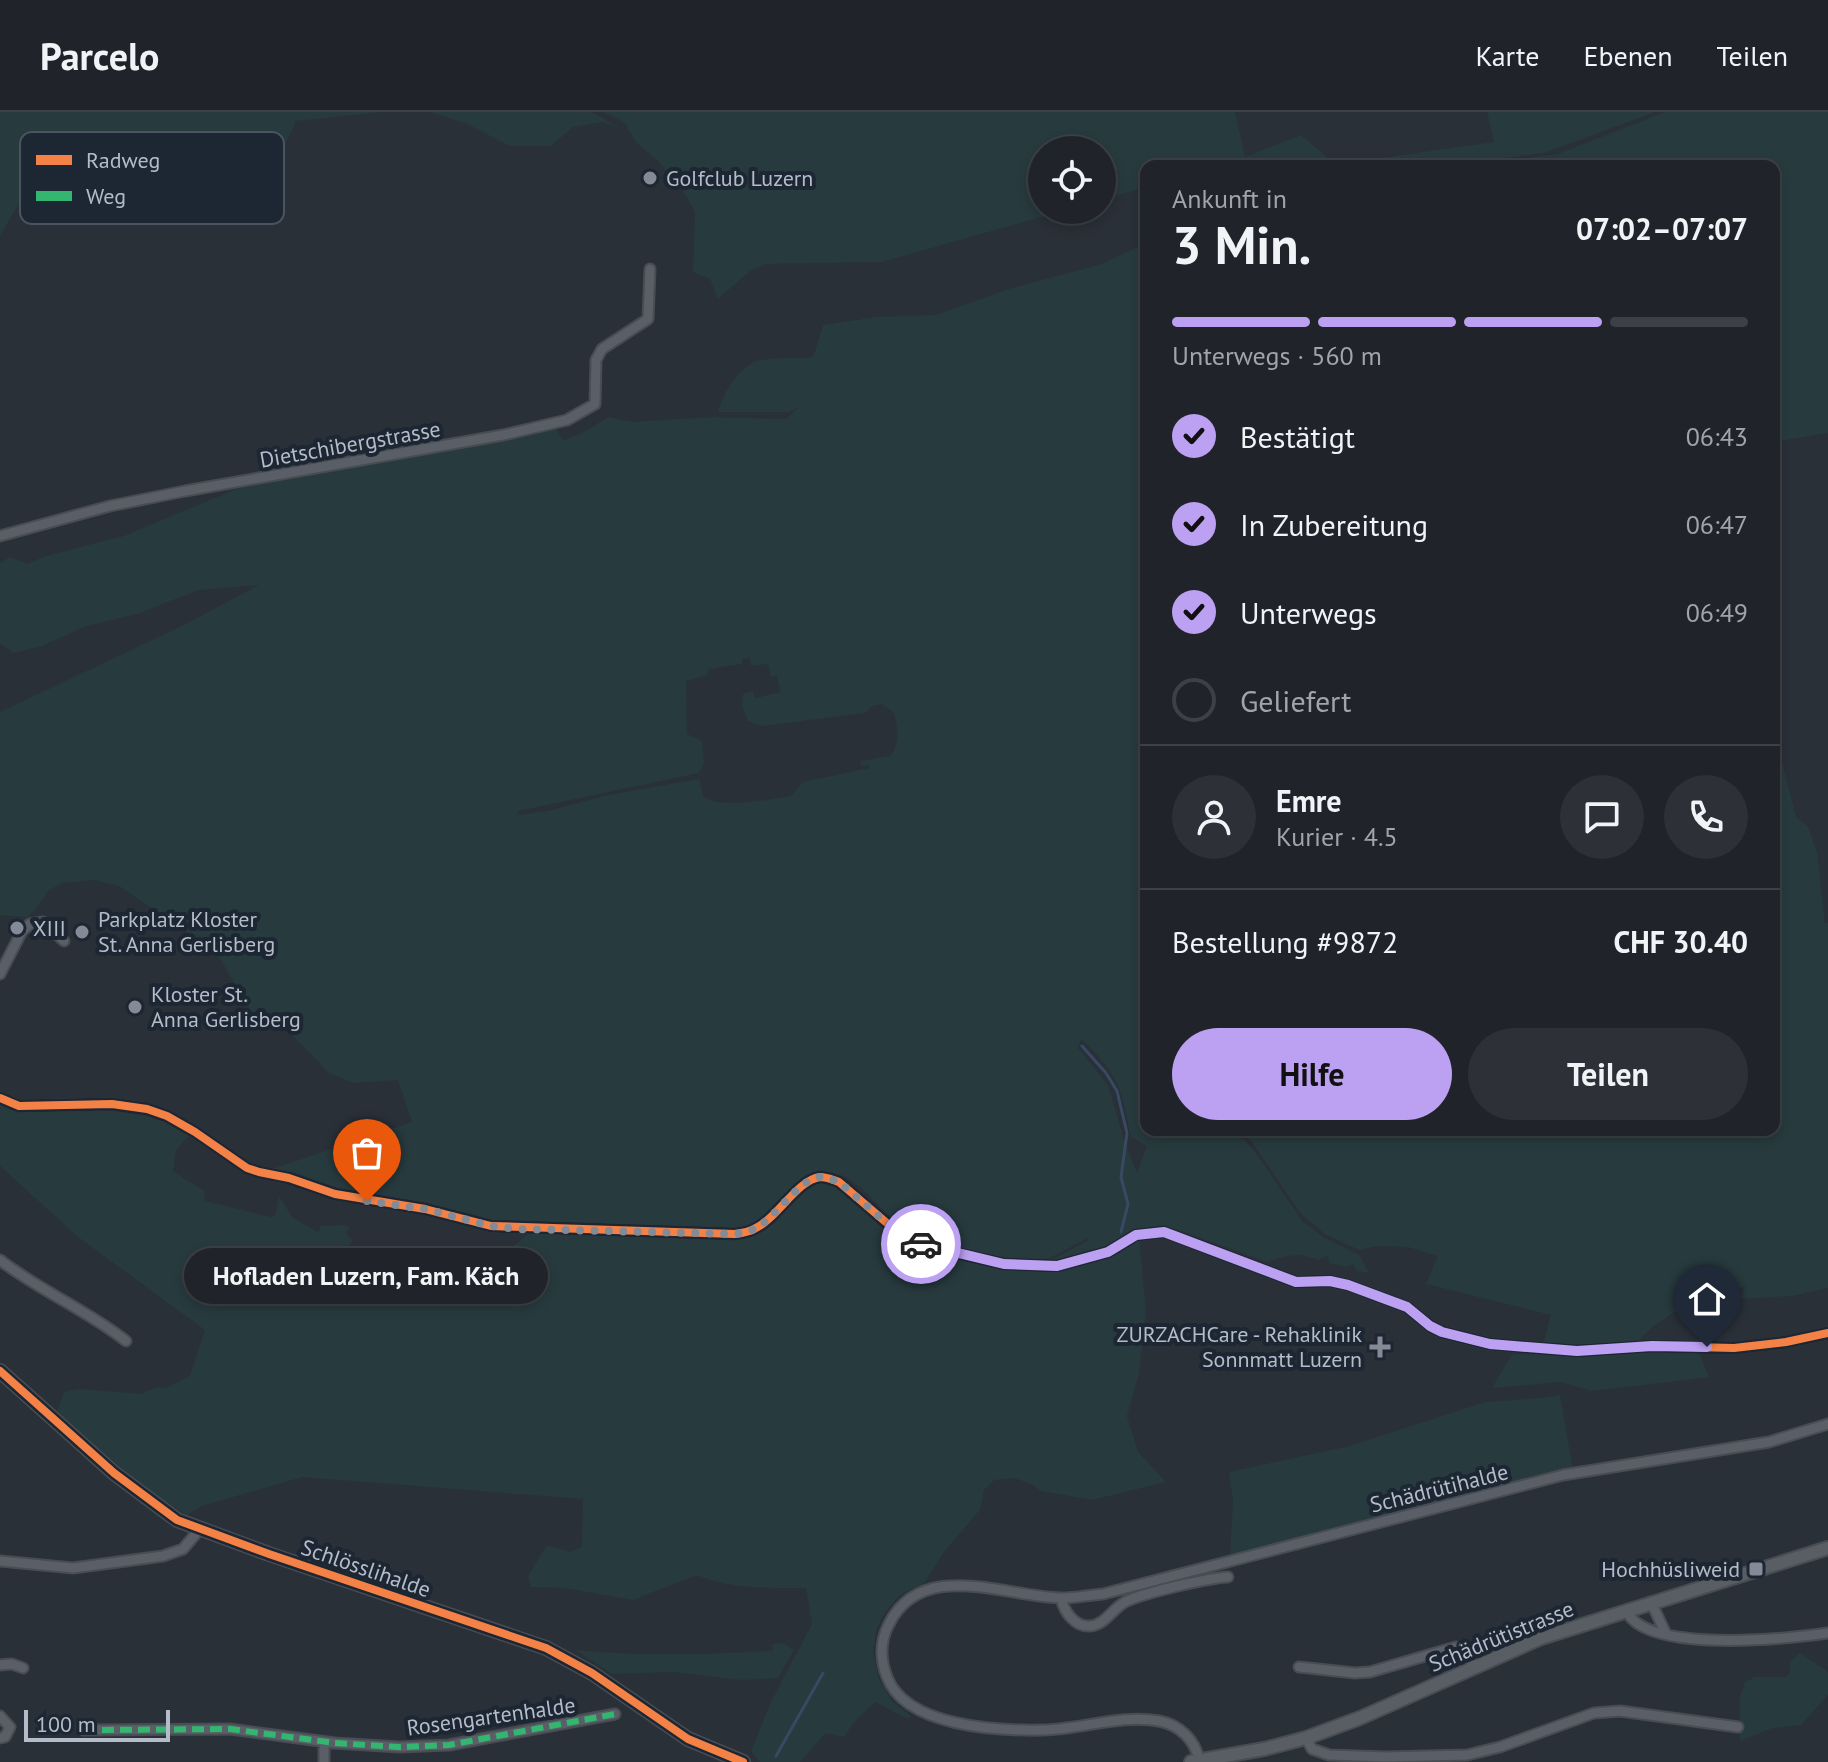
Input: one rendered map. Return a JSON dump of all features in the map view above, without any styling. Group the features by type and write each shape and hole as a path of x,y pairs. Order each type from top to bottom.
{"main road":[{"name":"Schlösslihalde","path":"0,1371 135,1490 177,1520 546,1648 592,1673 688,1739 743,1762"},
{"name":"Schädrütistrasse","path":"1195,1761 1306,1738 1360,1718 1541,1638 1828,1548"}],"street":[{"name":"Dietschibergstrasse","path":"0,536 110,506 503,435 567,420 595,404 596,360 602,349 648,319 650,269"},
{"path":"0,974 22,931 30,924 43,922 51,926 64,941"},
{"path":"0,1098 19,1106 112,1104 147,1109 186,1127 259,1172 289,1178 335,1194 425,1209 491,1226 735,1234 753,1230 768,1220 808,1182 818,1177 839,1182 902,1236 927,1246 1004,1264 1040,1266 1071,1263 1108,1252 1147,1232 1177,1235 1296,1282 1330,1281 1348,1285 1407,1307 1430,1326 1461,1338 1507,1346 1577,1351 1652,1346 1756,1347 1828,1333"},
{"path":"0,1260 31,1282 91,1314 126,1341"},
{"name":"Schädrütihalde","path":"1195,1761 1189,1738 1165,1722 1134,1719 1044,1730 981,1726 927,1715 910,1707 890,1683 883,1666 885,1631 902,1605 941,1586 983,1586 1061,1598 1133,1588 1563,1475 1769,1442 1828,1424"},
{"path":"0,1561 73,1568 163,1556 183,1549 199,1530"},
{"path":"1061,1598 1072,1618 1088,1626 1136,1598 1228,1577"},
{"path":"1651,1602 1666,1634"},
{"path":"1626,1610 1640,1626 1659,1634 1690,1639 1766,1640 1828,1633"},
{"path":"1299,1667 1370,1672 1456,1647 1467,1652 1474,1667"},
{"path":"0,1665 12,1664 23,1668"},
{"path":"1306,1738 1312,1749 1329,1755 1444,1757 1500,1747 1594,1713 1643,1712 1738,1727"},
{"name":"Rosengartenhalde","path":"84,1730 230,1729 324,1742 390,1747 449,1745 615,1714"},
{"path":"0,1716 10,1727 5,1737 0,1738"},
{"path":"324,1742 324,1762"}],"green space":[{"path":"0,112 382,112 296,121 284,148 284,132 20,132 20,202 0,236"},
{"path":"430,112 592,112 620,128 603,122 573,127 551,146 510,146 467,124"},
{"path":"603,112 1235,112 1245,157 1301,135 1328,158 1374,159 1494,142 1487,112 1655,112 1544,153 1505,160 1140,160 1140,189 1116,196 1116,136 1028,136 1028,221 882,262 766,264 750,271 718,299 710,279 693,272 695,212 681,187 637,143 624,122"},
{"path":"1665,112 1828,112 1828,433 1780,441 1780,160 1513,160 1558,154"},
{"path":"1140,246 1140,1136 1233,1136 1243,1139 1303,1222 1325,1238 1359,1255 1369,1273 1357,1271 1353,1264 1346,1267 1330,1263 1327,1255 1319,1260 1302,1255 1267,1262 1176,1229 1149,1227 1101,1253 1052,1263 1039,1262 1049,1261 1088,1238 1044,1260 1011,1261 968,1252 909,1229 853,1182 833,1172 822,1172 807,1178 766,1218 744,1229 485,1223 355,1195 272,1172 275,1168 412,1122 398,1080 354,1083 329,1073 287,1030 260,1026 216,952 119,886 94,880 63,883 49,890 27,917 0,915 0,712 184,625 259,585 199,590 137,614 86,626 42,646 13,653 0,643 0,563 10,557 27,564 46,556 124,536 239,488 556,428 563,441 608,417 632,422 713,417 786,419 800,406 790,412 718,412 732,382 750,364 814,355 823,325 877,317 936,315 1009,289 1102,264","holes":["750,658 751,666 768,664 771,677 777,676 781,692 755,698 753,691 743,694 742,705 748,721 762,726 865,713 872,706 882,704 894,713 896,724 897,741 890,756 860,761 861,766 869,765 869,768 803,782 791,796 721,802 703,796 699,779 517,815 518,811 699,773 704,763 702,741 687,734 686,681 707,675 708,669 742,664 742,659","1081,1039 1103,1062 1116,1083 1131,1137 1147,1146 1137,1173 1108,1085 1078,1048"]},
{"path":"1780,754 1796,817 1808,827 1817,852 1825,923 1828,923 1828,1288 1792,1296 1740,1299 1745,1287 1731,1289 1685,1306 1657,1324 1636,1344 1588,1348 1543,1345 1551,1315 1426,1284 1438,1256 1408,1247 1377,1246 1359,1250 1325,1234 1300,1213 1250,1139 1242,1136 1780,1136"},
{"path":"0,1102 138,1110 171,1122 190,1134 176,1150 173,1171 204,1191 205,1201 271,1217 275,1216 279,1196 293,1218 318,1232 321,1226 350,1227 346,1234 352,1240 349,1246 375,1260 379,1255 386,1258 393,1246 458,1282 470,1282 479,1272 484,1259 511,1247 532,1232 723,1240 740,1238 765,1227 818,1181 859,1200 925,1248 991,1265 1043,1269 1078,1265 1102,1258 1139,1238 1146,1311 1139,1373 1127,1416 1138,1452 1166,1482 1092,1500 1041,1491 1015,1478 994,1480 984,1490 980,1510 944,1552 925,1582 899,1596 877,1628 873,1651 879,1679 892,1701 911,1716 908,1719 875,1702 854,1722 844,1737 826,1733 800,1762 760,1762 751,1751 771,1702 812,1624 806,1588 736,1585 696,1575 633,1600 565,1588 531,1587 528,1576 547,1545 570,1552 582,1547 583,1499 302,1477 202,1506 187,1515 135,1480 57,1411 64,1392 79,1389 141,1394 155,1388 166,1388 190,1376 205,1330 78,1237 0,1166"},
{"path":"1647,1351 1648,1354 1654,1351 1699,1352 1709,1377 1592,1391 1560,1382 1492,1388 1512,1354 1600,1356"},
{"path":"1560,1395 1573,1470 1230,1555 1233,1502 1229,1472 1350,1446 1485,1402"},
{"path":"778,1643 794,1650 778,1678 743,1680 672,1672 612,1674 575,1650 649,1654 724,1653 773,1651 772,1645"},
{"path":"1800,1653 1828,1672 1828,1695 1801,1725 1773,1728 1740,1741 1740,1697 1745,1682 1755,1677 1786,1677 1790,1672 1790,1662"}],"waterway":[{"path":"1082,1046 1117,1091 1127,1133 1121,1177 1128,1204 1121,1232"},
{"path":"776,1756 823,1673"}],"marked path":[{"path":"84,1730 230,1729 335,1743 399,1747 449,1745 615,1714"}],"cycle path":[{"path":"0,1098 19,1106 112,1104 147,1109 195,1132 247,1168 335,1194 425,1209 491,1226 738,1234 762,1224 803,1185 823,1177 839,1182 902,1236 927,1246 1004,1264 1057,1266 1108,1252 1136,1235 1164,1232 1296,1282 1330,1281 1348,1285 1407,1307 1442,1332 1490,1344 1577,1351 1652,1346 1734,1348 1828,1333"},
{"path":"0,1371 114,1473 177,1520 546,1648 592,1673 688,1739 743,1762"}],"way so far":[{"path":"367,1201 425,1209 491,1226 517,1229 735,1234 753,1230 768,1220 808,1182 818,1177 839,1182 902,1236 921,1244"}],"place":[{"name":"Golfclub Luzern","path":"650,178"},
{"name":"XIII","path":"17,928"},
{"name":"Parkplatz Kloster St. Anna Gerlisberg","path":"82,932"},
{"name":"Kloster St. Anna Gerlisberg","path":"135,1007"},
{"name":"Hofladen Luzern, Fam. Käch","path":"367,1201"},
{"name":"ZURZACHCare - Rehaklinik Sonnmatt Luzern","path":"1380,1347"},
{"name":"Hochhüsliweid","path":"1756,1569"}],"route":[{"path":"921,1244 1004,1264 1057,1266 1108,1252 1136,1235 1164,1232 1296,1282 1330,1281 1348,1285 1407,1307 1430,1326 1461,1338 1507,1346 1577,1351 1652,1346 1707,1347"}]}
